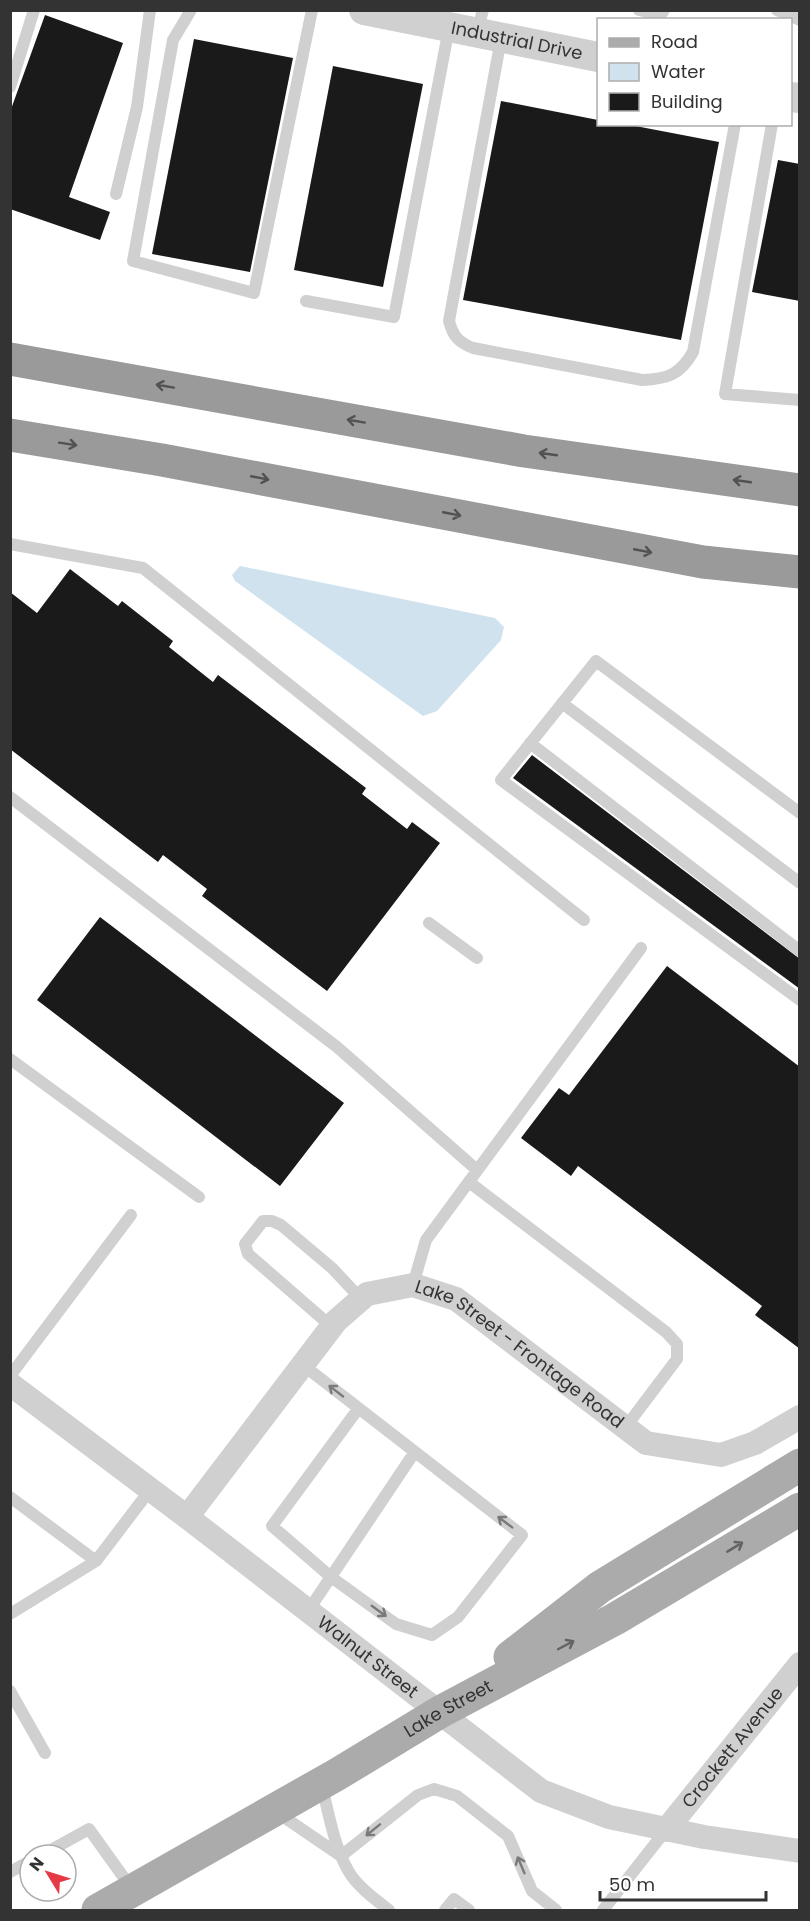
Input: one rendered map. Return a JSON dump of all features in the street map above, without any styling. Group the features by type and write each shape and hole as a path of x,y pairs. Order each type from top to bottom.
{"highway":[{"path":"10,359 524,451 800,490"},
{"path":"10,435 162,460 703,562 800,572"}],"main road":[{"path":"440,1712 600,1587 800,1465"},
{"name":"Lake Street","path":"98,1911 321,1784 440,1712 615,1619 800,1509"}],"street":[{"name":"Industrial Drive","path":"364,10 477,27 597,57"},
{"name":"Lake Street - Frontage Road","path":"187,1517 332,1328 367,1294 413,1285 456,1299 646,1443 721,1455 754,1443 800,1417"},
{"name":"Walnut Street","path":"10,1384 187,1517 541,1791 609,1817 666,1830 800,1851"},
{"name":"Crockett Avenue","path":"666,1830 800,1664"}],"lane":[{"path":"10,87 34,10"},
{"path":"116,194 137,107 150,10"},
{"path":"191,10 173,40 133,261 254,293 312,10"},
{"path":"639,10 661,15 664,10"},
{"path":"777,10 800,20"},
{"path":"477,27 449,321 452,332 460,342 473,348 642,380 659,380 677,373 693,352 735,126"},
{"path":"306,301 394,317 477,27"},
{"path":"772,126 725,394 800,400"},
{"path":"10,544 143,568 584,920"},
{"path":"800,813 596,661 501,780 800,1000"},
{"path":"562,703 800,883"},
{"path":"530,743 800,951"},
{"path":"10,797 337,1047 477,1170"},
{"path":"429,922 477,958"},
{"path":"413,1285 426,1240 641,948"},
{"path":"10,1059 199,1197"},
{"path":"469,1182 666,1332 677,1344 677,1359 625,1428"},
{"path":"10,1376 131,1215"},
{"path":"332,1328 248,1254 245,1244 263,1221 272,1221 281,1225 332,1268 361,1299"},
{"path":"303,1365 522,1535 458,1617 432,1635 396,1624 331,1577 272,1526 358,1409"},
{"path":"308,1611 414,1453"},
{"path":"10,1614 96,1561 150,1490"},
{"path":"10,1497 96,1561"},
{"path":"10,1691 45,1754"},
{"path":"321,1784 341,1856 354,1879 389,1911"},
{"path":"341,1856 418,1795 434,1789 457,1796 508,1836 532,1891 556,1911"},
{"path":"274,1810 341,1856"},
{"path":"64,1843 89,1829 133,1891"},
{"path":"603,1911 666,1830"},
{"path":"445,1911 454,1899 469,1911"}],"water":[{"path":"240,566 495,618 504,627 501,640 437,711 423,716 235,581 232,575"}],"building":[{"path":"45,15 123,43 69,197 110,212 100,240 10,209 10,112"},
{"path":"194,39 293,58 250,272 152,254"},
{"path":"333,66 423,84 383,287 294,270"},
{"path":"501,101 597,120 597,126 635,126 719,142 681,340 463,300"},
{"path":"778,160 800,164 800,301 752,292"},
{"path":"70,569 118,606 122,601 173,641 169,647 213,682 218,675 366,788 362,794 407,829 412,822 440,843 327,991 202,896 207,889 163,855 158,862 10,749 10,592 37,613"},
{"path":"532,755 800,959 800,989 513,778"},
{"path":"100,917 344,1103 280,1186 37,1000"},
{"path":"667,966 800,1067 800,1349 755,1315 762,1306 578,1166 571,1176 521,1138 559,1088 569,1095"}]}
